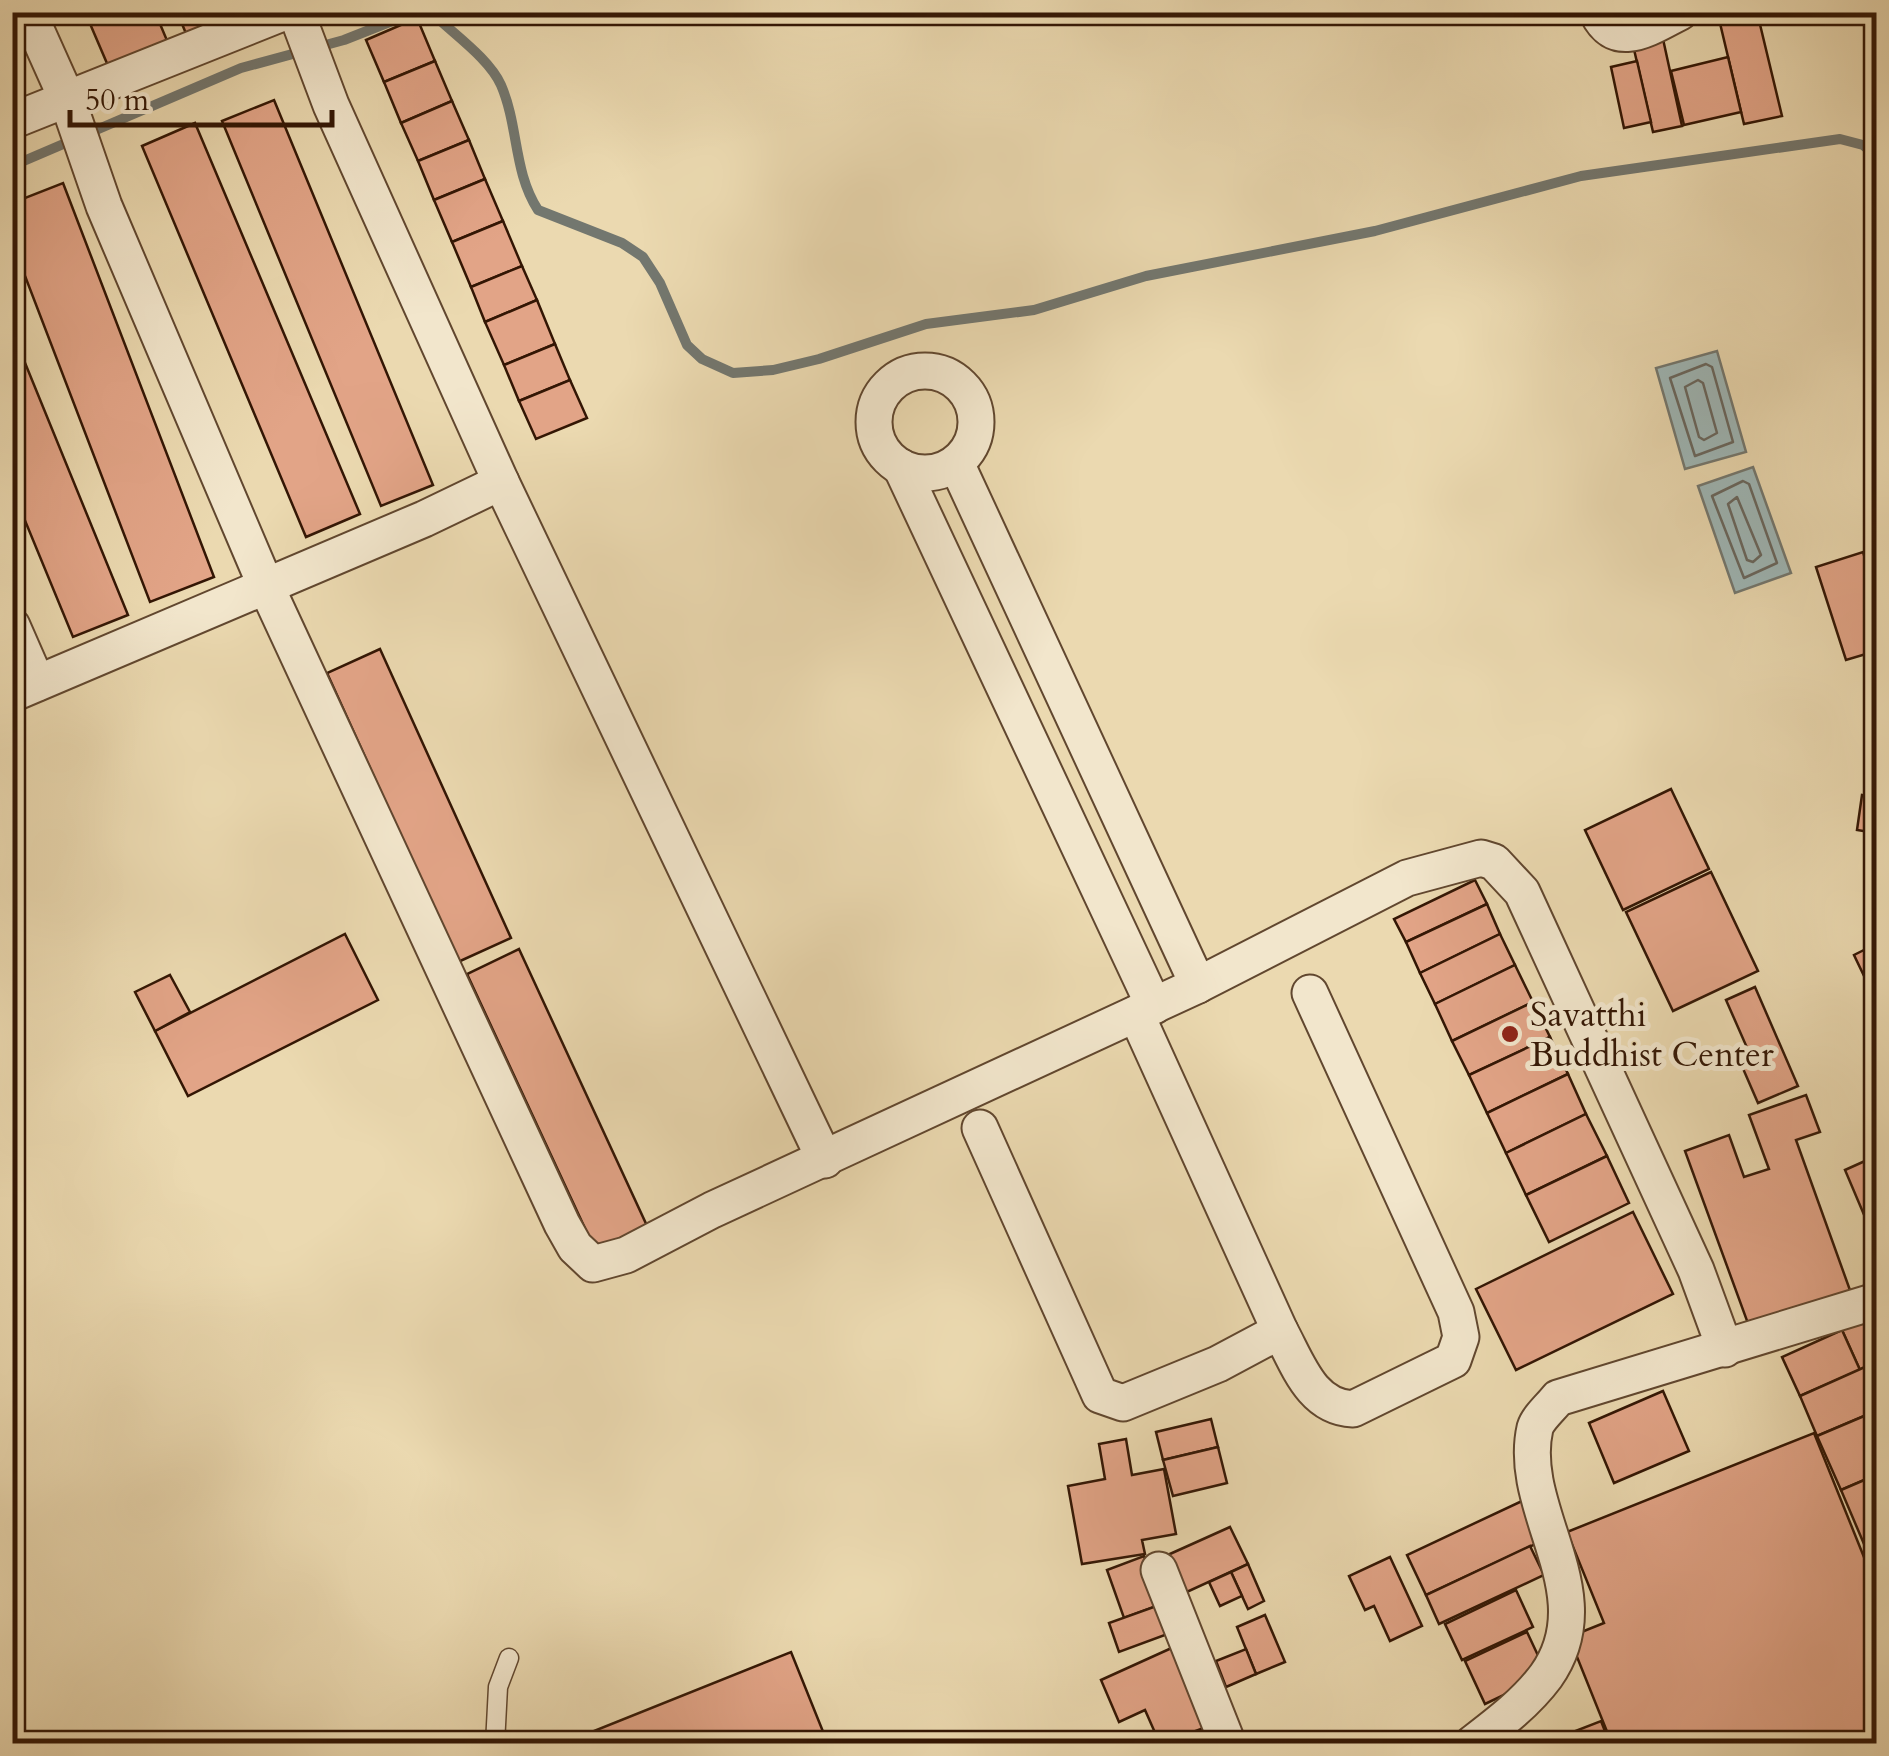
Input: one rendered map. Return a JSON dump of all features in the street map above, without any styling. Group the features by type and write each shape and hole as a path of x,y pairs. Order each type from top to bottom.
{"street":[{"path":"28,12 69,108 104,206 265,584 575,1247 593,1264 626,1255 1198,985 1407,878 1481,858 1494,862 1522,892 1696,1270 1725,1348"},
{"path":"1596,12 1612,32 1624,36 1680,12"},
{"path":"12,121 69,108 293,14 501,482 825,1160"},
{"path":"920,370 942,373 960,385 972,403 976,424 970,446 956,463 920,474 901,467 884,453 874,434 874,412 883,392 899,377 920,370"},
{"path":"956,463 1198,985"},
{"path":"901,467 1145,1010 1280,1331 1316,1396 1338,1408 1352,1408 1453,1360 1461,1338 1456,1312 1310,993"},
{"path":"12,626 25,688 501,482"},
{"path":"980,1128 1100,1394 1123,1402 1218,1364 1280,1331"},
{"path":"1472,1744 1510,1714 1547,1674 1561,1642 1568,1600 1533,1463 1535,1424 1558,1398 1876,1301"},
{"path":"1159,1570 1228,1744"}],"lane":[{"path":"494,1744 498,1687 509,1658"}],"water":[{"path":"1717,351 1746,452 1685,469 1656,368"},
{"path":"1753,467 1791,573 1735,593 1698,486"}],"building":[{"path":"85,12 155,12 171,50 112,75"},
{"path":"177,12 247,12 190,43"},
{"path":"1757,12 1782,116 1744,124 1719,19"},
{"path":"417,18 435,61 384,82 366,40"},
{"path":"1663,39 1682,126 1653,132 1633,45"},
{"path":"1728,57 1741,112 1684,125 1671,71"},
{"path":"435,61 452,101 401,123 384,82"},
{"path":"1637,61 1651,122 1624,128 1611,67"},
{"path":"274,100 433,485 381,506 222,121"},
{"path":"452,101 469,140 418,161 401,123"},
{"path":"195,123 360,514 306,537 142,146"},
{"path":"469,140 485,179 434,200 418,161"},
{"path":"485,179 503,221 452,242 434,200"},
{"path":"63,183 214,577 150,602 12,242 12,203"},
{"path":"503,221 522,266 471,287 452,242"},
{"path":"522,266 537,300 485,322 471,287"},
{"path":"537,300 555,344 504,365 485,322"},
{"path":"12,331 128,615 73,637 12,489"},
{"path":"555,344 570,380 519,401 504,365"},
{"path":"570,380 587,418 536,439 519,401"},
{"path":"1863,552 1876,595 1876,651 1846,660 1816,567"},
{"path":"380,649 511,938 458,962 327,673"},
{"path":"1671,789 1709,869 1623,910 1585,830"},
{"path":"1862,795 1876,797 1876,833 1857,830"},
{"path":"1711,872 1758,971 1673,1011 1626,912"},
{"path":"1475,880 1487,904 1406,942 1394,919"},
{"path":"1487,904 1500,934 1420,973 1406,942"},
{"path":"345,934 378,1000 188,1096 155,1031"},
{"path":"1500,934 1515,965 1435,1004 1420,973"},
{"path":"1876,944 1876,1001 1854,955"},
{"path":"519,949 648,1228 596,1252 467,974"},
{"path":"1515,965 1533,1002 1452,1041 1435,1004"},
{"path":"170,975 190,1012 155,1031 135,992"},
{"path":"1755,987 1798,1086 1758,1103 1741,1064 1752,1059 1726,1000"},
{"path":"1533,1002 1550,1037 1469,1075 1452,1041"},
{"path":"1550,1037 1568,1074 1487,1113 1469,1075"},
{"path":"1568,1074 1586,1114 1506,1153 1487,1113"},
{"path":"1806,1095 1820,1132 1796,1140 1851,1293 1750,1329 1685,1151 1729,1135 1744,1177 1769,1169 1749,1115"},
{"path":"1586,1114 1607,1156 1526,1195 1506,1153"},
{"path":"1607,1156 1629,1203 1549,1242 1526,1195"},
{"path":"1876,1156 1876,1243 1845,1170"},
{"path":"1633,1212 1673,1294 1516,1370 1476,1289"},
{"path":"1876,1315 1876,1362 1860,1370 1842,1330"},
{"path":"1842,1330 1860,1370 1800,1396 1782,1357"},
{"path":"1876,1362 1876,1411 1817,1436 1800,1396"},
{"path":"1663,1391 1689,1451 1614,1483 1589,1423"},
{"path":"1876,1411 1876,1475 1841,1490 1817,1436"},
{"path":"1211,1419 1218,1447 1163,1460 1156,1432"},
{"path":"1814,1433 1876,1587 1876,1730 1842,1744 1612,1744 1569,1637 1604,1623 1567,1532"},
{"path":"1126,1439 1132,1475 1164,1469 1176,1534 1142,1540 1145,1554 1082,1564 1068,1486 1105,1479 1099,1444"},
{"path":"1218,1447 1227,1483 1173,1496 1163,1460"},
{"path":"1876,1475 1876,1547 1867,1551 1841,1490"},
{"path":"1522,1501 1540,1542 1426,1595 1407,1555"},
{"path":"1230,1527 1248,1564 1178,1596 1161,1558"},
{"path":"1530,1546 1544,1575 1439,1624 1426,1595"},
{"path":"1144,1556 1162,1604 1124,1618 1107,1570"},
{"path":"1390,1557 1422,1626 1390,1641 1374,1606 1365,1610 1349,1576"},
{"path":"1248,1564 1264,1601 1248,1609 1231,1572"},
{"path":"1231,1572 1242,1596 1220,1606 1209,1582"},
{"path":"1516,1590 1533,1627 1462,1660 1445,1624"},
{"path":"1162,1604 1173,1632 1119,1652 1109,1623"},
{"path":"1265,1615 1285,1662 1256,1674 1237,1627"},
{"path":"1527,1632 1542,1664 1535,1680 1485,1704 1465,1661"},
{"path":"1176,1646 1212,1725 1160,1744 1145,1710 1119,1722 1101,1680"},
{"path":"1246,1649 1256,1674 1226,1687 1216,1661"},
{"path":"791,1652 828,1744 587,1744 584,1735"},
{"path":"1601,1721 1610,1744 1542,1744"},
{"path":"1876,1731 1876,1744 1858,1744 1856,1739"}],"waterway":[{"path":"12,166 241,68 344,40 415,12"},
{"path":"431,12 479,56 501,85 524,180 538,210 622,243 643,257 660,283 687,345 702,359 733,373 773,370 819,359 926,324 1034,310 1146,276 1375,231 1581,176 1840,139 1863,145 1876,156"}],"place":[{"name":"Savatthi Buddhist Center","path":"1510,1034"}]}
